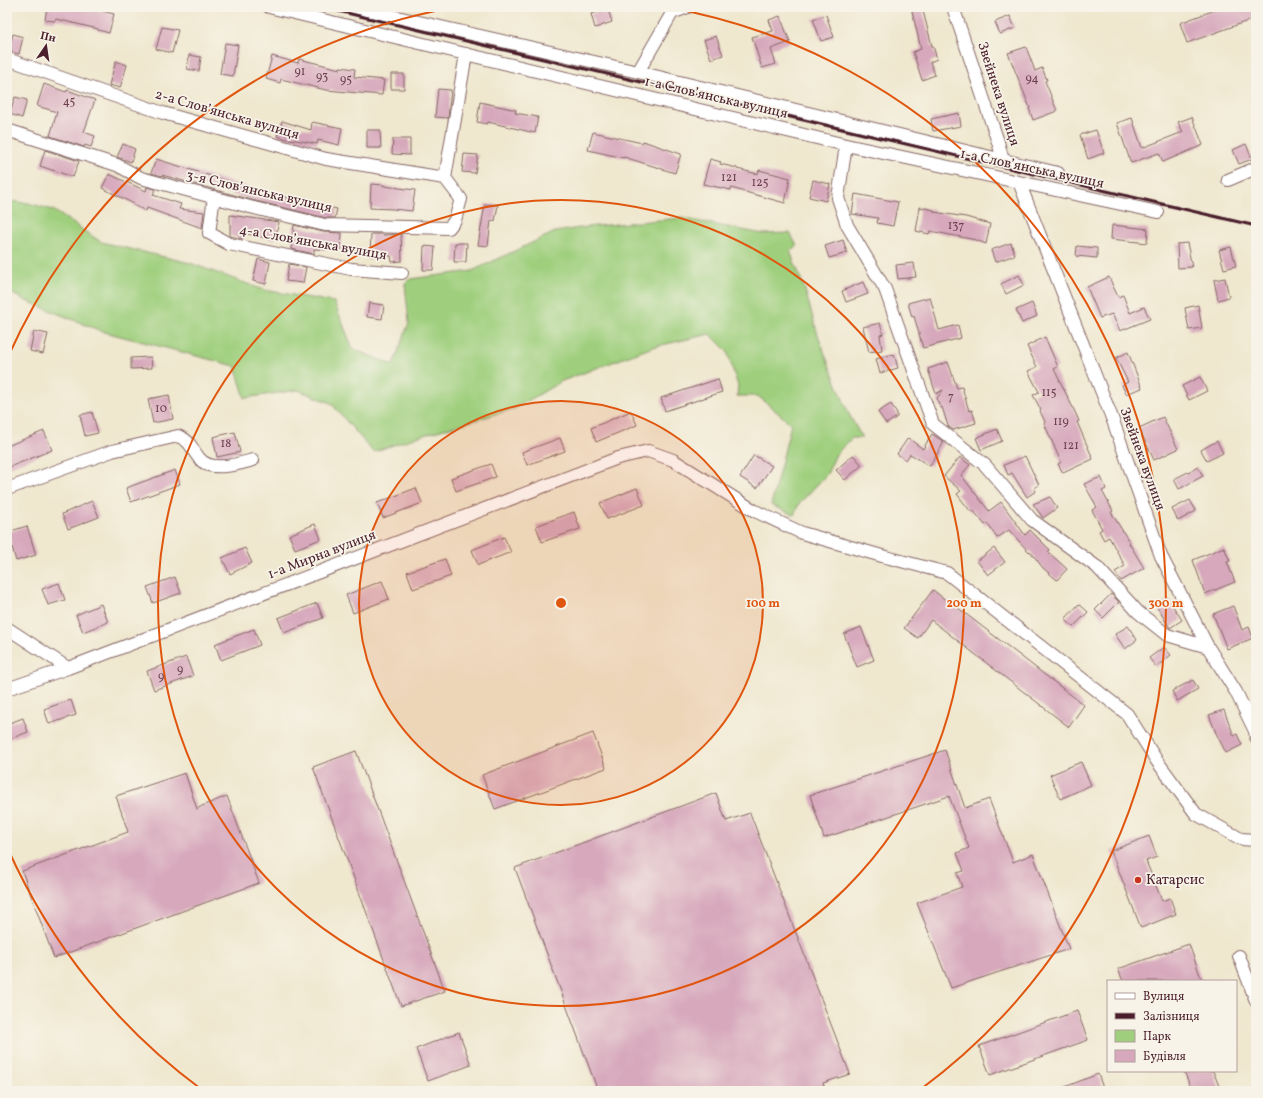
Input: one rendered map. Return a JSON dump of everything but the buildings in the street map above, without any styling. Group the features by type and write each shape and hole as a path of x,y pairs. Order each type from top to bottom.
{"street":[{"name":"1-а Слов’янська вулиця","path":"269,7 846,145 1158,212"},
{"path":"353,7 638,72 1003,160"},
{"path":"400,7 404,19"},
{"path":"638,72 667,10 688,7"},
{"name":"Звейнека вулиця","path":"953,7 1003,160 1058,173"},
{"path":"445,178 466,54"},
{"name":"2-а Слов’янська вулиця","path":"7,59 163,113 326,159 445,178"},
{"name":"3-я Слов’янська вулиця","path":"7,130 117,165 140,178 325,225 449,228 455,220 461,199 445,178"},
{"path":"846,145 838,198 847,225 884,289 933,424 985,465 1032,520 1097,567 1138,612 1167,635 1208,647"},
{"path":"1228,180 1256,168"},
{"name":"Звейнека вулиця","path":"1018,182 1112,418 1161,556 1208,647 1236,692 1255,731 1256,737"},
{"name":"4-а Слов’янська вулиця","path":"214,198 209,233 230,244 351,268 402,273"},
{"path":"7,490 112,451 178,436 187,440 200,460 211,466 230,466 253,460"},
{"name":"1-а Мирна вулиця","path":"7,689 68,668 618,458 648,451 673,460 755,510 802,533 948,573 1127,714 1157,761 1196,814 1241,839 1256,840"},
{"path":"7,628 68,668"},
{"path":"1239,956 1256,1001"}],"green space":[{"path":"7,201 28,203 53,210 101,242 190,263 264,290 334,302 353,349 393,365 409,323 405,283 410,279 472,271 555,232 586,227 681,218 763,234 790,233 797,246 790,251 804,287 818,335 849,414 862,438 852,438 836,454 827,474 799,504 794,515 771,505 791,424 758,396 737,396 738,386 727,351 710,334 653,347 562,381 514,409 420,436 373,452 331,403 298,390 245,398 235,366 101,331 24,300 7,291"}],"railway":[{"path":"321,7 1256,226"}],"place":[{"name":"Катарсис","path":"1138,880"}]}
